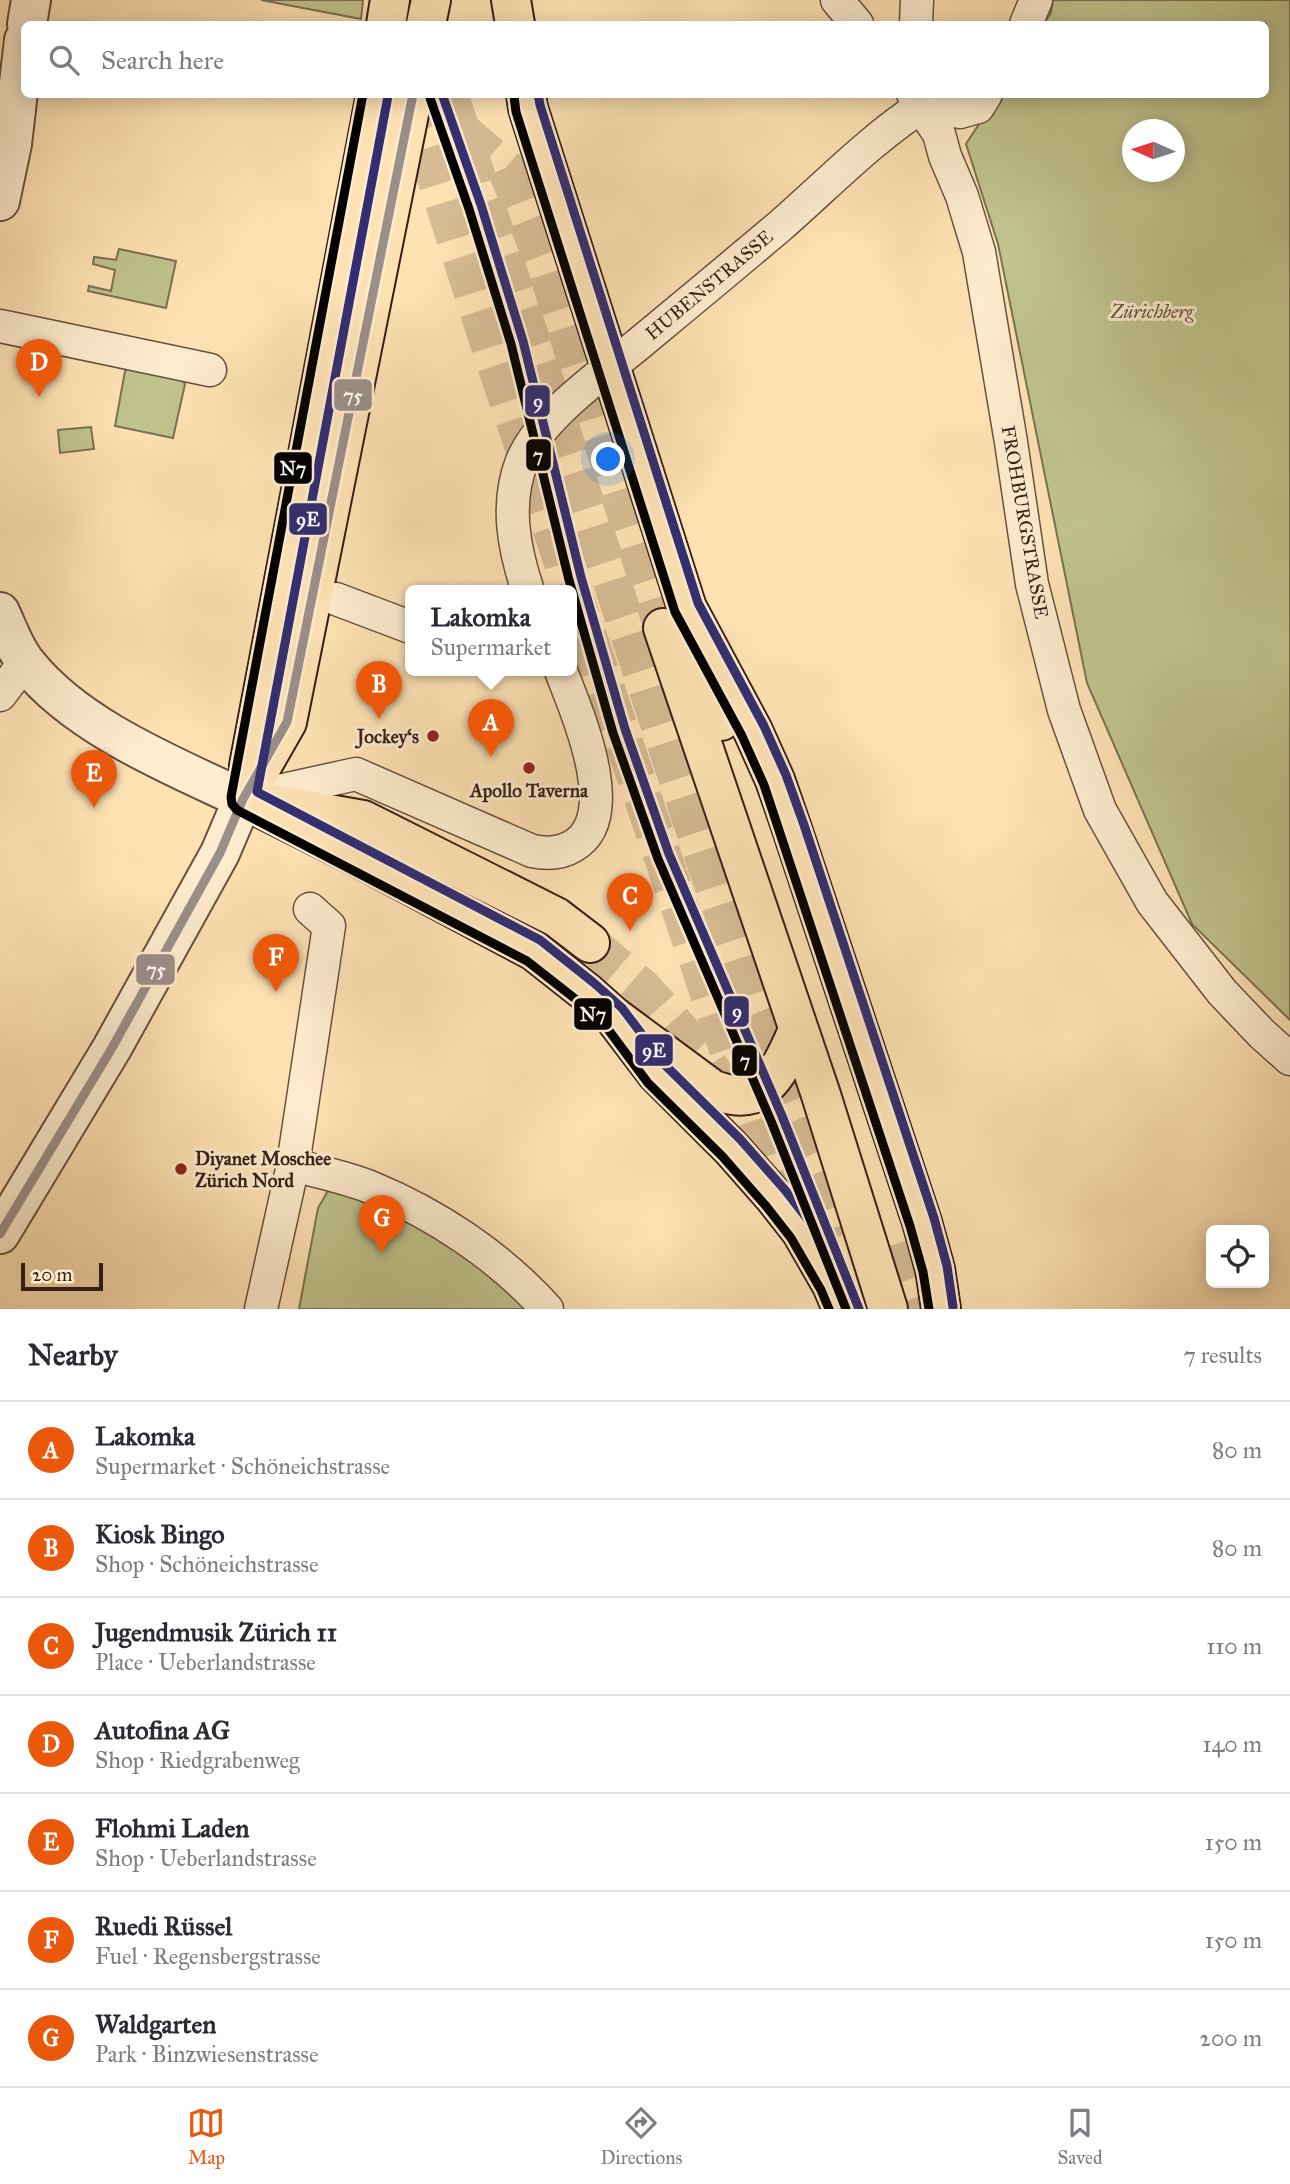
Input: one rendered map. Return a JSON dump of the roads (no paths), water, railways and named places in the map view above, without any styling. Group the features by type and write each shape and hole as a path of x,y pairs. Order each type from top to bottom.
{"main road":[{"path":"386,21 390,0"},
{"path":"427,21 431,0"},
{"path":"511,0 514,21"},
{"path":"243,799 375,98"},
{"path":"243,799 287,722 411,98"},
{"path":"527,98 610,366 675,618 799,1030 888,1309"},
{"path":"675,618 723,727 896,1244"},
{"path":"675,618 753,731 775,780 922,1222 935,1269 941,1309"},
{"path":"243,799 363,820 556,917 590,943"},
{"path":"243,799 534,951 613,1016 713,1090 732,1096 753,1094 778,1071 799,1030"},
{"path":"613,1016 657,1073 757,1177 801,1231 832,1285 842,1309"}],"street":[{"path":"28,21 32,0"},
{"path":"837,0 855,21"},
{"path":"916,21 917,0"},
{"path":"1027,21 1036,0"},
{"path":"0,201 12,144 21,67"},
{"path":"918,100 960,111 978,107 984,98"},
{"name":"HUBENSTRASSE","path":"526,585 514,540 512,511 515,486 523,460 534,441 550,422 610,366 779,226 894,125 918,100"},
{"name":"FROHBURGSTRASSE","path":"918,100 939,134 979,252 1032,584 1064,710 1100,810 1152,901 1222,992 1290,1059"},
{"path":"0,326 210,370"},
{"path":"336,599 405,625"},
{"path":"0,612 25,662 50,690 88,718 163,762 243,799 356,774 532,851 556,853 567,850 586,834 593,818 596,800 591,756 563,677"},
{"path":"0,695 25,662"},
{"path":"0,1234 112,1048 220,853 243,799"},
{"path":"261,1309 293,1165 329,926 310,909"},
{"path":"293,1165 368,1186 440,1221 493,1259 532,1292 547,1309"}],"tunnel":[{"path":"410,98 571,585"},
{"path":"450,98 752,1001 851,1231"},
{"path":"462,131 506,168 548,273 663,628"},
{"path":"577,604 766,1159 787,1206"},
{"path":"590,943 643,988 703,1056 728,1097"},
{"path":"896,1244 918,1309"}],"tram line":[{"name":"7","path":"430,98 469,209 511,344 570,585"},
{"name":"7","path":"577,608 613,733 658,859 771,1121 846,1309"}],"place":[{"name":"Autofina AG","path":"39,397"},
{"name":"Kiosk Bingo","path":"379,719"},
{"name":"Jockey‘s","path":"433,736"},
{"name":"Lakomka","path":"491,757"},
{"name":"Apollo Taverna","path":"529,768"},
{"name":"Flohmi Laden","path":"94,808"},
{"name":"Jugendmusik Zürich 11","path":"630,931"},
{"name":"Ruedi Rüssel","path":"276,992"},
{"name":"Diyanet Moschee Zürich Nord","path":"181,1169"},
{"name":"Waldgarten","path":"382,1253"}],"park label":[{"name":"Zürichberg","path":"1152,311"}]}
